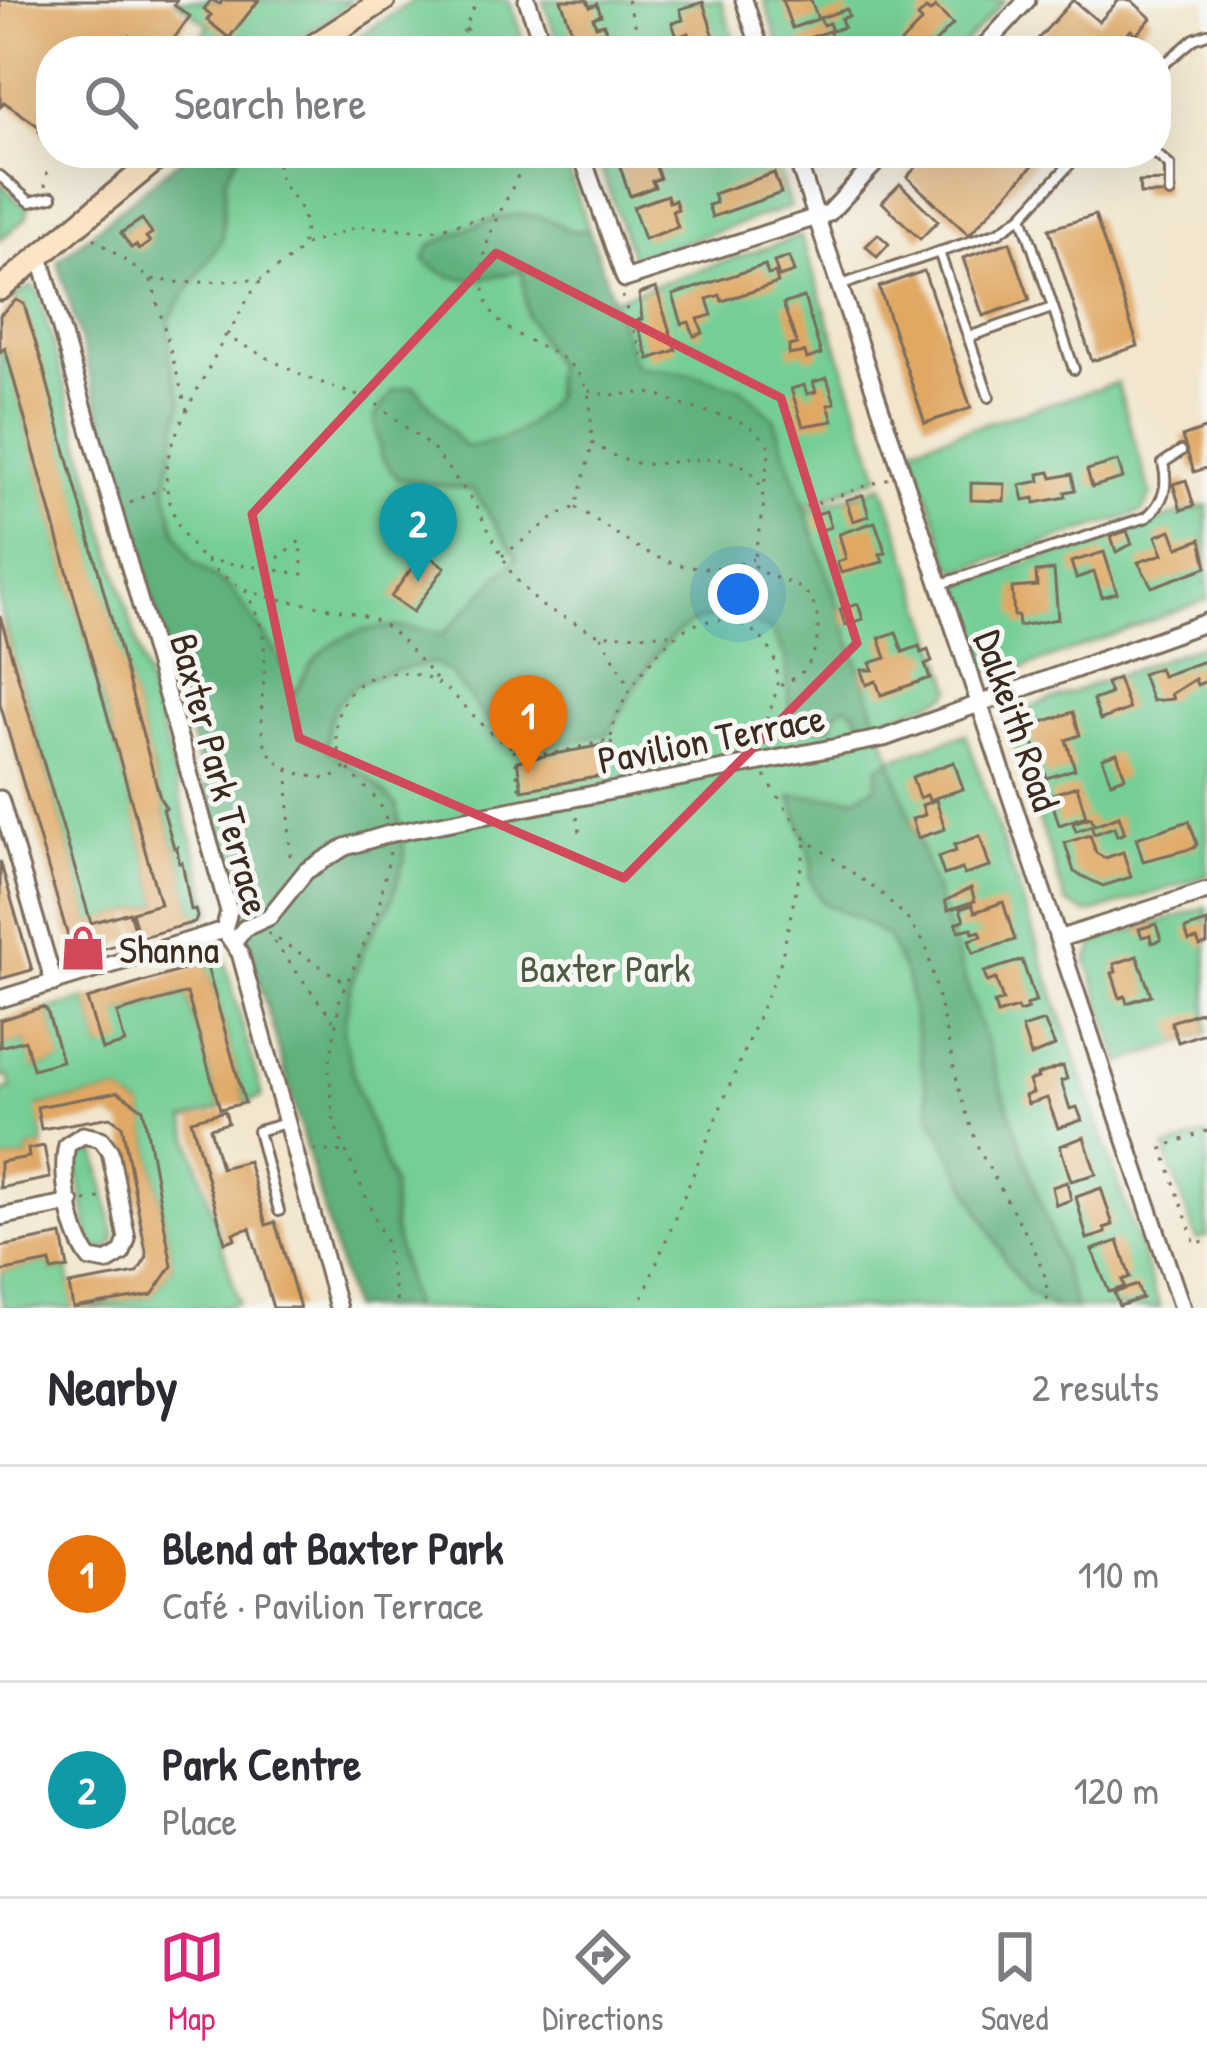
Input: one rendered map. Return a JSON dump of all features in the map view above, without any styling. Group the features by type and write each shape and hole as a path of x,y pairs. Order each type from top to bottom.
{"street":[{"path":"328,36 383,0"},
{"path":"527,0 540,36"},
{"path":"744,0 756,36"},
{"path":"994,36 1028,0"},
{"path":"0,289 146,168"},
{"path":"586,168 625,279 829,213 871,168"},
{"name":"Dalkeith Road","path":"800,168 1182,1308"},
{"name":"Baxter Park Terrace","path":"40,256 338,1308"},
{"name":"Pavilion Terrace","path":"229,936 259,922 285,902 306,872 345,847 522,807 884,738 1207,622"},
{"path":"0,799 54,983"},
{"path":"1058,939 1207,891"},
{"path":"0,999 229,936"},
{"path":"83,1135 101,1138 110,1151 127,1239 122,1253 107,1262 90,1259 80,1246 71,1203 64,1161 68,1145 83,1135"},
{"path":"0,1217 71,1203"}],"lane":[{"path":"1171,58 1207,34"},
{"path":"838,286 998,232 1022,216 1066,168"},
{"path":"1170,168 1170,193"},
{"path":"0,176 30,202 52,197"},
{"path":"1022,216 1074,369"},
{"path":"939,252 989,397"},
{"path":"968,337 1053,308"},
{"path":"937,586 1147,517 1161,504 1168,480 1163,464 1181,451"},
{"path":"279,1211 258,1130 287,1123"}],"path":[{"path":"460,36 477,0"},
{"path":"627,0 639,36"},
{"path":"466,28 471,36"},
{"path":"278,168 304,217 304,246"},
{"path":"521,168 486,245 484,291 501,327 575,370 587,389 592,443 576,507"},
{"path":"499,214 428,230 360,226 304,246 296,257 262,279 226,336 171,447 166,486 176,523 204,560 244,589 343,609 382,623 437,680 512,746 533,754 611,740"},
{"path":"88,234 150,279 184,283 262,279"},
{"path":"150,279 188,412"},
{"path":"625,279 622,296 645,362"},
{"path":"226,336 301,375 374,402 434,449 473,501 501,557 540,605 600,635 680,634"},
{"path":"587,389 603,397 658,394 740,419 759,431 770,447 755,566 770,578 800,588 816,611 814,651 805,670 776,688"},
{"path":"592,443 613,456 643,464 715,458 732,462 754,476 763,494"},
{"path":"806,507 900,474"},
{"path":"145,499 166,486"},
{"path":"501,557 559,514 576,507"},
{"path":"576,507 650,558 720,571 754,559"},
{"path":"204,560 303,574 299,541 268,566"},
{"path":"244,589 262,627 260,734 269,751 287,767 309,777 331,778 346,767"},
{"path":"621,789 611,725 632,688 680,634 706,622 735,622 756,630 771,650 778,674 759,741 759,764 806,839 881,893 926,945 961,1098 979,1150 1034,1248 1046,1279 1048,1308"},
{"path":"600,635 632,688"},
{"path":"398,1308 385,1241 334,1124 329,1069 336,1024 347,983 377,916 390,862 384,810 346,767 336,740 337,718 344,699 361,682 383,674 411,673 437,680"},
{"path":"512,746 522,807"},
{"path":"287,767 290,856 306,872"},
{"path":"577,819 581,837"},
{"path":"638,1308 781,961 806,839"},
{"path":"259,922 336,1024"},
{"path":"273,940 347,983"},
{"path":"1207,1131 1162,1147 1195,1244 1207,1240"},
{"path":"307,1149 348,1152"},
{"path":"71,1203 118,1194"}],"highlighted area":[{"path":"496,253 781,398 857,643 624,878 299,738 252,514"}],"green space":[{"path":"176,0 351,0 301,36 202,36 209,26"},
{"path":"414,0 509,0 522,36 360,36"},
{"path":"543,0 721,0 733,36 556,36"},
{"path":"764,0 1005,0 972,36 776,36"},
{"name":"Baxter Park","path":"170,168 567,168 613,299 801,236 880,476 804,506 806,511 883,485 952,688 948,695 878,723 892,759 966,734 1160,1308 351,1308 58,261"},
{"path":"170,168 231,168 226,177 222,240 170,317 169,356 182,400 166,486 175,528 192,561 231,589 279,656 294,695 325,650 356,633 389,627 442,635 517,558 473,490 398,479 381,456 374,418 394,390 414,386 464,447 515,434 553,399 554,365 527,316 522,270 459,278 424,260 430,245 516,215 530,215 569,230 589,230 635,366 693,374 741,388 774,418 878,722 864,725 844,705 832,728 794,727 786,659 772,631 739,619 712,617 670,639 608,734 534,749 485,718 452,675 434,663 374,676 344,695 334,709 328,751 370,779 397,806 405,857 390,905 367,941 351,985 343,1032 357,1088 393,1186 393,1226 412,1308 351,1308 58,261"},
{"path":"601,168 777,168 790,207 633,259"},
{"path":"0,181 29,207 26,218 0,240"},
{"path":"33,286 212,911 195,922 24,304 11,299"},
{"path":"5,348 160,904 91,923 0,611 0,352"},
{"path":"1117,383 1151,495 1142,512 960,570 951,565 912,446"},
{"path":"1207,505 1207,600 1002,676 987,672 958,585"},
{"path":"1207,643 1207,876 1088,914 1066,903 1009,727 1015,713"},
{"path":"891,760 1076,1308 1058,1308 1028,1293 1005,1260 931,1115 907,979 888,937 823,903 810,879 812,861 791,796 856,797 876,786 878,767"},
{"path":"1207,907 1207,1033 1121,1063 1087,960 1096,942"},
{"path":"224,958 262,1097 245,1103 206,963"},
{"path":"187,993 220,1109 185,1120 239,1303 216,1308 81,1308 152,1295 172,1266 143,1109 118,1092 38,1106 44,1146 28,1149 29,1157 0,1162 0,1092 12,1088 8,1076 0,1078 0,1047 25,1040 34,1069 61,1061 47,1010 87,999 102,1050 117,1013"},
{"path":"1207,1135 1207,1237 1197,1240 1165,1149"},
{"path":"84,1148 97,1154 115,1239 105,1251 91,1244 75,1158"},
{"path":"50,1262 52,1271 68,1268 73,1308 4,1308 3,1271"}],"building":[{"path":"0,0 177,0 174,5 190,16 176,36 36,36 36,124 4,102 0,107"},
{"path":"211,0 220,4 223,0 259,0 231,36 207,20 211,15 204,9"},
{"path":"561,0 587,0 590,7 597,4 601,15 593,18 606,31 600,36 574,36"},
{"path":"782,0 811,0 818,19 792,28"},
{"path":"1073,0 1099,22 1119,0 1131,0 1151,18 1136,35 1131,30 1126,36 1041,36"},
{"path":"703,2 714,36 677,36 672,23 683,20 680,9"},
{"path":"935,7 953,24 941,36 908,36 922,21 918,17 926,9 930,12"},
{"path":"847,9 849,16 841,19 844,27 832,31 829,23 823,25 820,18"},
{"path":"620,168 656,168 660,178 652,181 655,187 630,196"},
{"path":"915,168 1030,168 969,235 907,177"},
{"path":"774,173 781,193 712,217 708,205 716,203 713,194"},
{"path":"1164,181 1165,194 1140,194 1139,182"},
{"path":"900,184 938,221 920,239 882,202"},
{"path":"667,195 669,202 675,200 678,209 672,211 678,227 644,239 633,207"},
{"path":"1095,215 1138,346 1092,361 1049,229"},
{"path":"142,219 152,233 146,237 150,242 139,250 136,245 131,248 121,233"},
{"path":"878,234 889,244 877,257 866,246"},
{"path":"1010,242 1030,300 983,316 963,258"},
{"path":"789,257 794,272 779,277 774,262"},
{"path":"765,265 778,283 722,301 720,295 707,299 712,315 698,319 703,333 694,336 689,322 682,324 673,295"},
{"path":"924,271 971,408 925,423 879,287"},
{"path":"656,288 676,350 649,359 636,321 642,319 639,294"},
{"path":"804,297 821,354 807,359 805,352 789,355 789,346 797,344 783,304"},
{"path":"16,300 24,304 43,367 163,809 182,862 191,910 195,909 197,917 195,922 139,938 132,912 160,904 5,348 0,352 0,315"},
{"path":"827,378 835,403 828,405 833,421 803,426 791,389 804,385 807,394 816,392 813,382"},
{"path":"1207,428 1207,468 1194,472 1182,437"},
{"path":"1118,461 1123,478 1092,487 1087,470"},
{"path":"1050,472 1052,478 1072,474 1075,490 1065,492 1066,497 1035,503 1034,498 1024,500 1020,485 1040,481 1039,474"},
{"path":"1186,480 1194,506 1181,510 1173,484"},
{"path":"971,483 1005,484 1004,501 971,500"},
{"path":"863,495 869,516 853,521 846,500"},
{"path":"826,511 831,527 818,531 813,515"},
{"path":"875,522 886,553 880,554 883,562 841,573 837,562 846,559 839,534"},
{"path":"1171,530 1178,548 1201,539 1207,567 1152,587 1138,562 1163,554 1156,536"},
{"path":"1127,531 1132,544 1116,552 1111,536"},
{"path":"423,552 445,567 413,612 391,597"},
{"path":"1104,552 1117,593 1102,597 1094,572 1076,578 1071,562"},
{"path":"1054,570 1058,619 1019,626 1012,588 1037,586 1036,572"},
{"path":"858,604 863,619 845,625 840,609"},
{"path":"0,616 91,923 129,912 137,939 74,957 0,704"},
{"path":"896,632 903,652 919,646 921,653 928,650 932,662 925,665 930,678 881,695 876,681 866,685 861,670 873,670 870,663 886,658 879,638"},
{"path":"1207,660 1207,681 1197,685 1195,679 1171,694 1173,699 1152,701 1142,674 1159,668 1162,676"},
{"path":"1118,678 1129,709 1100,720 1093,700 1110,694 1106,683"},
{"path":"1073,712 1080,735 1066,740 1075,769 1047,778 1027,727"},
{"path":"603,745 608,775 522,790 517,761"},
{"path":"1117,753 1125,777 1111,782 1102,758"},
{"path":"954,762 963,789 929,800 927,795 919,798 912,777"},
{"path":"1077,786 1086,816 1059,825 1050,795"},
{"path":"936,800 945,829 918,838 912,819 925,815 922,805"},
{"path":"1119,816 1125,833 1117,836 1114,827 1094,834 1091,826 1076,831 1073,823 1091,817 1094,825"},
{"path":"1189,821 1197,844 1194,848 1143,861 1136,838"},
{"path":"1090,835 1096,853 1105,858 1123,852 1131,877 1103,886 1074,872 1065,843"},
{"path":"980,836 990,867 944,875 938,857"},
{"path":"0,861 32,970 0,979"},
{"path":"971,888 975,901 948,910 945,901"},
{"path":"1003,902 1015,940 973,953 969,940 982,936 972,928 959,931 956,923 964,920 960,909 972,905 975,912"},
{"path":"1207,922 1207,944 1189,941 1185,929"},
{"path":"1156,924 1161,940 1152,943 1150,935 1142,937 1139,929"},
{"path":"1137,956 1151,995 1127,1003 1125,996 1120,998 1112,973 1116,972 1114,964"},
{"path":"1022,960 1036,1002 1019,1012 1017,1008 997,1014 994,1003 1003,1001 996,979 987,982 984,972"},
{"path":"206,963 245,1103 220,1109 187,993 117,1013 125,1043 102,1050 87,999"},
{"path":"43,1007 62,1061 33,1069 25,1040 0,1047 0,1020"},
{"path":"1202,1011 1207,1032 1178,1042 1171,1022"},
{"path":"1044,1021 1055,1046 1031,1056 1022,1028"},
{"path":"1063,1066 1067,1079 1061,1081 1070,1109 1077,1107 1082,1120 1058,1128 1047,1098 1028,1104 1025,1096 1033,1093 1029,1081"},
{"path":"118,1092 143,1109 172,1266 152,1295 73,1308 69,1285 137,1273 147,1257 122,1125 110,1117 41,1129 37,1107"},
{"path":"225,1111 228,1123 210,1128 221,1168 248,1161 266,1225 275,1222 300,1308 273,1308 250,1228 233,1233 235,1239 225,1242 191,1120"},
{"path":"1084,1137 1096,1174 1071,1181 1060,1146"},
{"path":"44,1146 50,1178 0,1188 0,1162 29,1157 28,1149"},
{"path":"1067,1182 1071,1200 1056,1205 1052,1187"},
{"path":"1101,1188 1113,1225 1104,1228 1106,1233 1087,1239 1076,1197"},
{"path":"62,1235 68,1268 52,1271 50,1262 0,1272 0,1247"},
{"path":"1118,1241 1130,1277 1122,1280 1124,1287 1109,1292 1092,1250"},
{"path":"1137,1285 1142,1298 1119,1306 1114,1293"}],"place":[{"name":"Park Centre","path":"418,582"},
{"name":"Blend at Baxter Park","path":"528,774"},
{"name":"Shanna","path":"83,948"}]}
